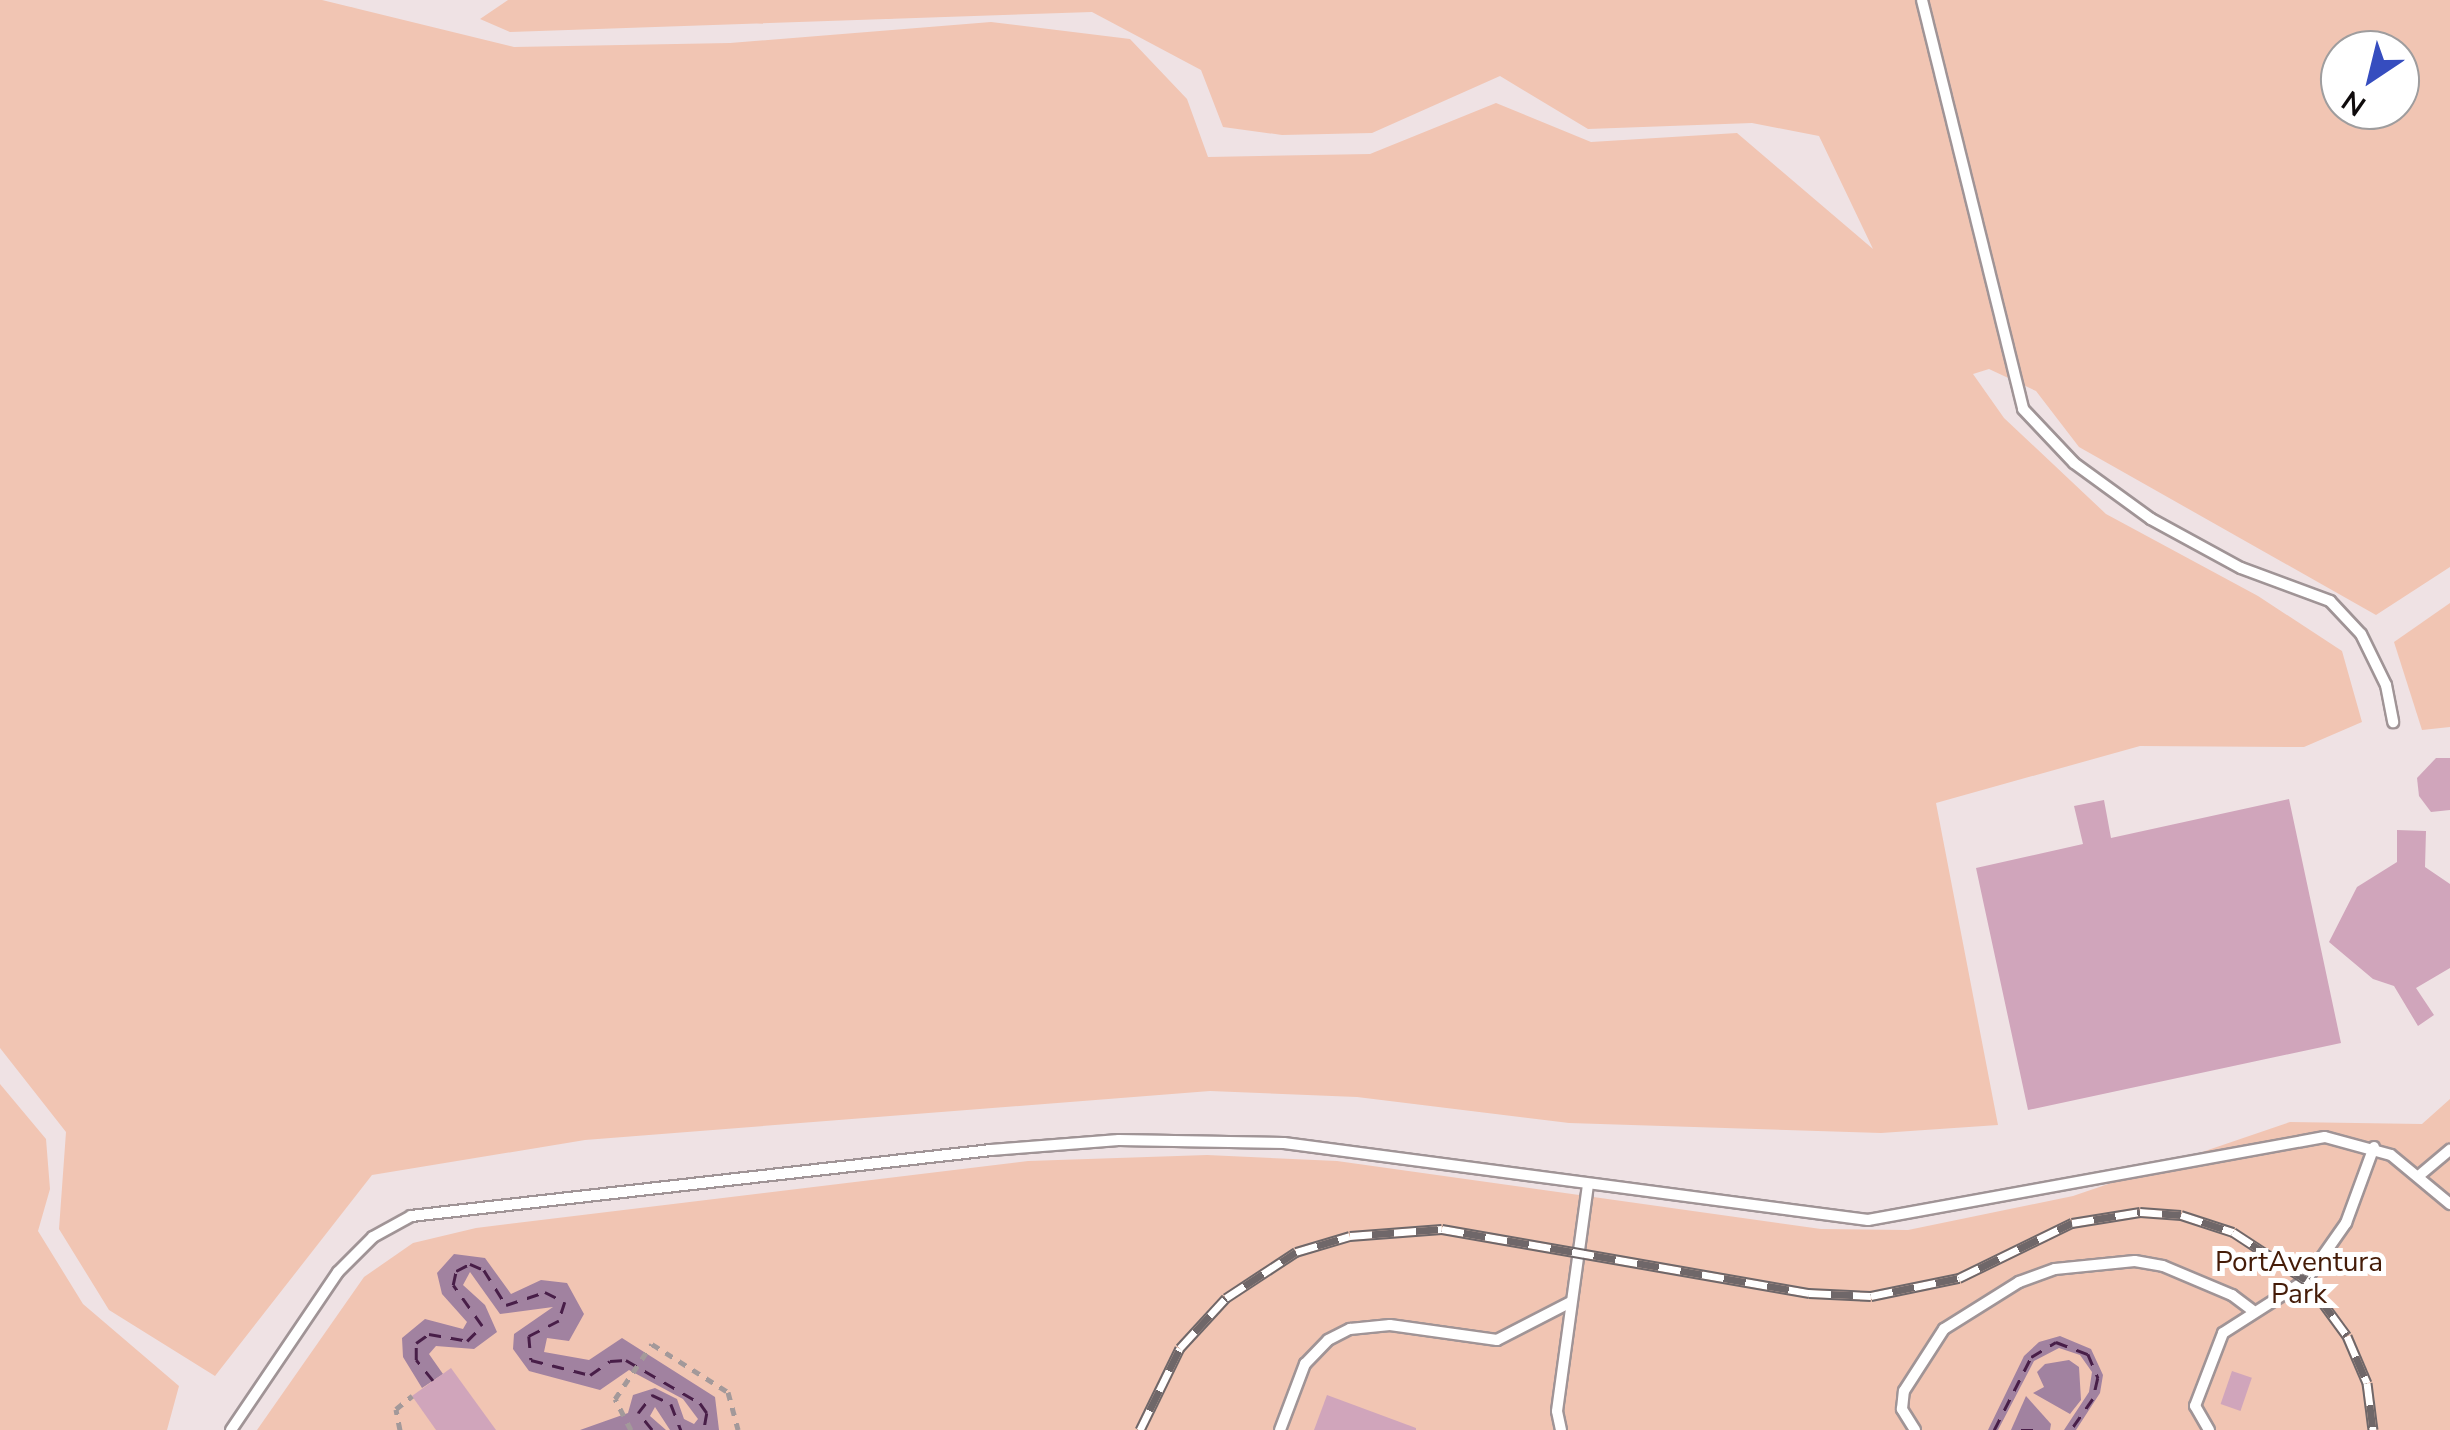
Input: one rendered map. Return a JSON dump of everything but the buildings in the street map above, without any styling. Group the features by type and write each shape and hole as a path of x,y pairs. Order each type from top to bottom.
{"lane":[{"path":"1922,0 2024,410 2074,463 2151,519 2240,568 2330,601 2361,634 2386,686 2394,722"},
{"path":"230,1430 338,1272 373,1237 411,1216 1119,1140 1371,1151 1588,1186 1868,1220 2300,1138 2374,1148 2421,1174 2450,1204"},
{"path":"2209,1430 2195,1406 2205,1369 2223,1333 2252,1310 2306,1280 2330,1249 2374,1148"},
{"path":"2421,1174 2450,1150"},
{"path":"1561,1430 1557,1411 1588,1186"},
{"path":"1915,1430 1902,1410 1904,1391 1944,1330 2019,1282 2055,1269 2116,1261 2164,1266 2232,1295 2252,1310"},
{"path":"1280,1430 1305,1364 1328,1340 1350,1329 1390,1325 1497,1340 1571,1302"}],"path":[{"path":"631,1430 616,1399 649,1348 728,1392 738,1430"},
{"path":"400,1430 396,1409 412,1396"}],"green space":[{"path":"0,0 322,0 514,47 730,43 991,22 1130,39 1187,99 1208,157 1370,154 1496,103 1591,142 1737,133 1873,249 1819,136 1752,123 1588,129 1500,76 1372,133 1282,135 1223,127 1201,70 1092,12 510,32 480,19 508,0 2450,0 2450,567 2376,615 2079,447 2036,391 1989,369 1973,374 2004,418 2106,514 2258,596 2342,651 2362,722 2304,747 2140,746 1936,803 1998,1125 1881,1133 1569,1123 1357,1097 1210,1091 585,1140 372,1175 215,1376 109,1310 59,1229 66,1132 0,1048"},
{"path":"2450,603 2450,727 2422,730 2394,642"},
{"path":"0,1084 46,1139 50,1189 38,1231 83,1304 179,1386 167,1430 0,1430"},
{"name":"PortAventura Park","path":"2450,1099 2450,1430 257,1430 364,1277 413,1243 476,1228 1028,1161 1207,1155 1337,1161 1821,1229 1908,1230 2073,1196 2290,1122 2422,1124"}],"shaded area":[{"path":"454,1254 485,1258 511,1294 541,1280 567,1283 584,1314 569,1341 547,1338 544,1352 589,1360 622,1338 715,1397 719,1430 670,1430 655,1407 650,1416 666,1430 580,1430 628,1413 633,1395 655,1388 677,1399 684,1419 694,1424 698,1419 683,1399 629,1370 600,1390 529,1371 513,1349 514,1334 553,1307 500,1314 470,1272 463,1285 485,1305 497,1332 474,1349 436,1346 429,1354 443,1374 422,1388 403,1357 402,1338 425,1319 463,1329 467,1322 442,1294 437,1273"},
{"path":"2060,1336 2091,1349 2103,1375 2100,1393 2076,1430 2064,1430 2089,1392 2092,1372 2080,1355 2059,1348 2034,1361 1998,1430 1988,1430 2024,1356 2039,1342"},
{"path":"2069,1360 2079,1367 2081,1400 2070,1414 2033,1393 2044,1387 2037,1372 2045,1364"},
{"path":"2026,1396 2051,1424 2050,1430 2011,1430"}],"ferry route":[{"path":"433,1381 416,1360 416,1343 429,1334 467,1341 482,1326 453,1285 456,1271 470,1264 484,1270 506,1305 545,1292 565,1302 559,1321 529,1336 531,1360 590,1375 610,1361 626,1360 700,1403 707,1413 704,1430"},
{"path":"1994,1430 2031,1357 2056,1342 2088,1354 2098,1378 2093,1399 2071,1430"},
{"path":"652,1430 638,1413 652,1395 671,1404 681,1430"},
{"path":"2021,1430 2033,1430"}],"railway":[{"path":"1140,1430 1180,1348 1226,1298 1296,1252 1350,1236 1442,1229 1809,1293 1871,1296 1959,1278 2072,1223 2140,1212 2181,1215 2233,1232 2306,1280 2347,1336 2367,1383 2373,1430"}]}
